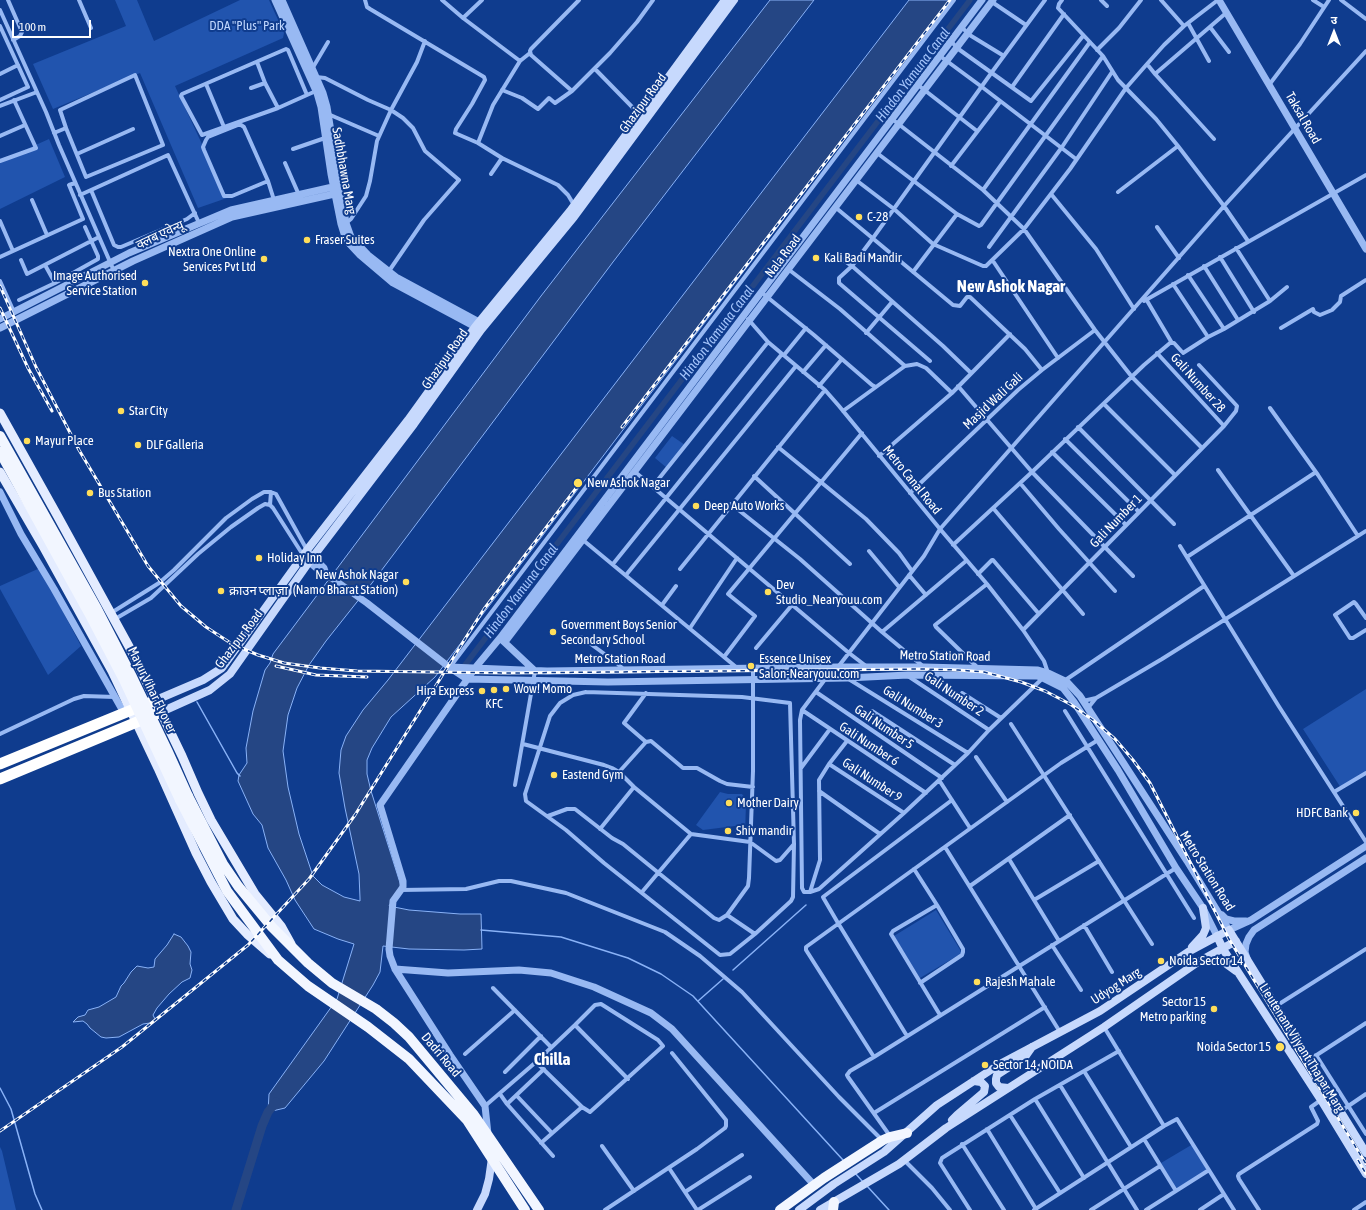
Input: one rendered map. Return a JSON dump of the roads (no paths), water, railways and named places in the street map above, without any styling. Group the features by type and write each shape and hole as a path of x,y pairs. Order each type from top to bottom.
{"highway":[{"name":"Mayur Vihar Flyover","path":"0,436 97,609 135,682 188,796 223,864 238,886 272,927 292,947"},
{"name":"Mayur Vihar Flyover","path":"0,452 110,653 180,800 227,891 278,960"},
{"path":"0,764 156,700"},
{"path":"0,779 161,712"},
{"name":"Dadri Road","path":"292,947 332,983 376,1009 394,1023 409,1038 484,1135 538,1210"},
{"name":"Dadri Road","path":"278,960 308,986 368,1026 409,1058 470,1118"},
{"path":"780,1210 824,1178 907,1132"},
{"name":"Dadri Road","path":"484,1135 492,1158 525,1210"}],"main road":[{"name":"Ghazipur Road","path":"156,700 203,680 222,668 305,553 574,205 725,0"},
{"name":"Ghazipur Road","path":"161,712 210,690 230,674 414,424 480,326 574,217 734,0"},
{"path":"0,413 113,616 156,700 211,820 255,894 281,926 292,947"},
{"path":"0,472 47,553 112,671 127,712 136,723 211,882 233,919 247,934 278,960"},
{"path":"158,768 159,759 164,752 173,750 178,751 182,756"},
{"path":"1188,952 1201,938 1205,931 1206,924 1203,908"},
{"name":"Udyog Marg","path":"907,1132 937,1105 1000,1064 1100,1011 1188,952 1230,930"},
{"name":"Lieutenant Vijyant Thapar Marg","path":"1230,930 1276,1006 1313,1058 1341,1111 1366,1153"},
{"name":"Lieutenant Vijyant Thapar Marg","path":"1217,936 1223,949 1321,1100 1366,1174"},
{"name":"Udyog Marg","path":"820,1210 836,1203 901,1162 946,1128 1104,1026 1198,962 1236,941"},
{"path":"1198,962 1216,960 1225,963 1241,975"},
{"path":"1008,1088 999,1087 996,1083 997,1075 1025,1057 1032,1047"},
{"path":"946,1128 957,1115 984,1092 985,1086 981,1082 974,1081"},
{"path":"799,1210 885,1144"},
{"path":"477,1210 485,1194 492,1158"}],"street":[{"path":"8,0 22,32 20,36 13,40"},
{"path":"79,0 91,28"},
{"name":"Sadhbhawna Marg","path":"275,0 316,91 321,107 325,138 337,189 351,237 368,255 396,278 480,326"},
{"name":"Sadhbhawna Marg","path":"282,0 323,93 328,114 341,224 346,240 360,255 392,283 480,326"},
{"path":"365,0 367,7 370,9 426,41 485,78 472,104 455,132 456,134 478,143 502,158 539,174 558,185 568,195 574,205"},
{"path":"442,0 463,18 520,61"},
{"path":"463,18 482,0"},
{"path":"478,143 493,105 520,64 520,61 530,53 531,49 579,0"},
{"path":"502,90 522,98 538,109 549,98 555,103 572,91 595,68 628,32 653,0"},
{"path":"448,666 954,0"},
{"name":"Nala Road","path":"503,640 585,530 629,466 710,365 743,316 982,0"},
{"path":"930,361 839,283 839,278 852,266 873,238 1045,0"},
{"path":"1062,0 1058,7 1083,36 1103,56 1112,72 1156,119 1178,146 1224,206 1248,241"},
{"path":"1101,0 1107,6"},
{"path":"1097,50 1119,28 1141,0"},
{"path":"1160,0 1197,38 1209,61"},
{"path":"856,180 894,209 934,244 983,266 988,265 1024,230 1126,88 1147,64 1186,25 1218,0"},
{"name":"Taksal Road","path":"1218,0 1333,194 1365,244"},
{"path":"1313,0 1324,7"},
{"path":"1269,85 1300,44 1329,0"},
{"path":"1341,0 1366,19"},
{"path":"993,1 1026,25"},
{"name":"Nala Road","path":"710,365 767,298 993,1"},
{"path":"0,10 32,80 80,195 114,271"},
{"path":"1155,74 1226,13"},
{"path":"1012,87 1064,14"},
{"path":"0,26 28,87 0,100"},
{"path":"962,27 968,34 1004,56"},
{"path":"1210,27 1229,52"},
{"path":"951,41 957,48 1031,101 1083,36"},
{"path":"346,223 351,219 366,196 377,141 426,41"},
{"path":"312,69 328,42"},
{"path":"983,190 1090,42"},
{"path":"307,95 288,50 286,49 182,94 181,96 202,135 278,108 316,91"},
{"path":"1045,675 989,730 968,753 904,813 819,889 804,892 802,888 800,720 802,710 826,678 838,667 911,573 924,556 940,530 1224,206 1366,51"},
{"path":"530,53 560,82 572,91"},
{"path":"940,56 982,86 1000,102 1031,123 1076,159"},
{"path":"877,153 957,214 981,226 996,203 1103,56"},
{"path":"257,62 265,83 278,108"},
{"path":"1147,64 1214,138"},
{"path":"0,74 18,65"},
{"path":"595,68 640,115"},
{"path":"989,247 1062,147 1112,72"},
{"path":"135,75 163,145 86,176 66,128 60,110 135,75"},
{"path":"316,77 325,78 391,110 403,118 413,128 425,151 459,180 424,220 389,271"},
{"path":"26,83 32,80"},
{"path":"251,88 265,83"},
{"path":"206,84 224,127"},
{"path":"918,85 978,131"},
{"path":"0,106 37,92"},
{"path":"0,161 36,148 14,100"},
{"path":"951,166 1000,102"},
{"path":"328,114 379,136"},
{"path":"892,119 983,190 1011,216 1024,230 1095,330 1132,377 1202,448"},
{"path":"0,136 25,125"},
{"path":"268,181 232,196 224,196 203,147 208,137 238,125 242,125 268,181 274,200"},
{"path":"54,133 66,128"},
{"path":"77,154 133,129"},
{"path":"294,149 325,138"},
{"path":"1118,192 1178,146"},
{"path":"80,195 168,155 199,223"},
{"path":"491,174 502,158"},
{"path":"285,163 299,195"},
{"path":"1140,303 1366,175"},
{"path":"0,257 82,219 70,186 75,183"},
{"name":"क्लब एवेन्यू","path":"0,319 129,253 231,210 299,195 337,189"},
{"name":"क्लब एवेन्यू","path":"0,328 114,271 205,228 232,217 337,189"},
{"path":"91,190 114,245 118,247 187,219 195,213"},
{"path":"1051,194 1096,249 1134,309"},
{"path":"32,200 47,235"},
{"path":"835,207 953,305 960,306 967,297 970,296 1025,349 1042,370"},
{"path":"913,272 957,214"},
{"path":"0,221 13,251"},
{"path":"811,226 817,231"},
{"path":"19,300 98,259 85,227"},
{"path":"1157,227 1179,258"},
{"path":"21,260 27,274 99,237"},
{"path":"1236,248 1270,301"},
{"path":"839,257 852,266 943,346 971,373"},
{"path":"1220,257 1254,312"},
{"path":"993,261 1058,358"},
{"path":"45,265 55,282"},
{"path":"1204,266 1238,320"},
{"path":"788,269 840,309 905,366"},
{"path":"776,272 783,276"},
{"path":"1188,275 1224,329"},
{"path":"1281,328 1313,309 1314,312 1320,315 1332,310 1340,302 1341,296 1366,280"},
{"path":"0,281 14,312"},
{"path":"1173,284 1208,337"},
{"path":"1146,299 1172,343 1183,353 1208,337 1254,312 1287,287"},
{"path":"761,292 876,387"},
{"path":"866,333 892,302"},
{"name":"Metro Canal Road","path":"743,316 749,320 768,342 825,390 843,410 879,456 966,561 987,584 1023,630 1044,661 1045,675"},
{"path":"613,564 783,354 806,328"},
{"name":"Masjid Wali Gali","path":"910,492 988,420 1018,390 1095,330"},
{"path":"879,456 952,393 1010,334"},
{"path":"653,486 768,342"},
{"path":"953,544 1032,472 1157,353 1172,343"},
{"path":"803,372 826,345"},
{"name":"Gali Number 28","path":"1157,353 1224,426"},
{"path":"819,386 842,359"},
{"path":"843,410 905,366 917,364 926,368 952,393"},
{"name":"Gali Number 1","path":"1023,630 1224,426 1236,411 1237,406 1199,365"},
{"path":"626,575 796,366"},
{"path":"958,386 1032,472 1133,576"},
{"path":"680,569 825,390"},
{"name":"Nala Road","path":"503,640 583,540 585,530 635,471 684,399"},
{"path":"1104,404 1175,475"},
{"path":"1270,408 1316,472 1358,536"},
{"path":"1078,427 1174,524"},
{"path":"724,657 755,616 728,594 862,433"},
{"path":"1065,440 1139,512"},
{"path":"778,447 870,523 899,553 926,595"},
{"path":"1052,452 1126,526"},
{"path":"629,466 849,653 868,667"},
{"path":"1218,470 1294,576"},
{"path":"1186,557 1316,472"},
{"path":"754,476 850,564"},
{"path":"1020,483 1115,591"},
{"path":"0,492 21,534 54,589 115,698 127,712"},
{"path":"270,505 271,492"},
{"path":"113,616 159,583 232,514 262,493 271,492 276,494 305,553"},
{"path":"113,616 151,598 198,554 231,527 266,504 273,508 305,553 312,561 324,568 326,574 367,603 467,679"},
{"path":"732,504 822,578 882,632 924,667"},
{"path":"993,508 1083,614"},
{"path":"1083,701 1096,698 1162,659 1366,531"},
{"path":"583,540 739,669"},
{"path":"1180,546 1278,705 1366,842"},
{"path":"869,551 899,587"},
{"path":"690,628 737,558"},
{"path":"978,574 993,560 1039,614"},
{"path":"882,632 966,561"},
{"path":"980,669 935,626 987,584"},
{"path":"662,605 676,586"},
{"path":"1064,681 1204,586"},
{"path":"1366,618 1354,602 1335,615 1350,638 1353,638 1366,630"},
{"path":"756,648 792,605"},
{"path":"581,637 617,663 624,671"},
{"path":"484,1135 485,1106 450,1055 395,969 390,956 389,949 393,901 403,887 403,881 380,806 475,668 503,640 534,671 534,681 515,785"},
{"name":"Metro Station Road","path":"448,666 534,671 838,667 924,667 1038,670 1063,688 1074,702 1176,868 1203,908 1217,936"},
{"path":"548,816 567,809 575,809 612,838 623,844 714,918 720,919 727,915 748,886 749,878 753,787 753,669"},
{"path":"522,670 522,681"},
{"name":"Metro Station Road","path":"467,679 608,682 847,678 908,675 1045,675 1064,681 1080,696 1230,930"},
{"name":"Gali Number 2","path":"908,675 989,730"},
{"name":"Gali Number 3","path":"847,678 968,753"},
{"path":"586,692 646,693 752,699 789,702 791,704 794,844 793,899 756,934 730,954 720,955 548,816 526,801 525,797 550,716 560,703 573,695 586,692"},
{"name":"Gali Number 5","path":"816,692 940,779"},
{"path":"646,693 624,723 646,742 652,742 683,768 697,768 727,784 753,787"},
{"path":"962,693 1001,718"},
{"path":"0,734 74,699 84,696 115,698"},
{"path":"1088,708 1096,698"},
{"name":"Gali Number 6","path":"802,710 926,793"},
{"path":"872,711 955,765"},
{"path":"1065,711 1194,918"},
{"path":"1011,724 1152,944"},
{"path":"801,769 830,730"},
{"path":"874,1057 806,950 808,945 1044,775 1098,740"},
{"path":"810,892 820,860 819,780 829,764 847,741"},
{"path":"619,772 646,742"},
{"path":"522,744 604,764 619,772 634,787 691,834 750,842 776,861 780,860 794,844"},
{"path":"976,757 1006,802"},
{"name":"Gali Number 9","path":"829,764 904,813"},
{"path":"1334,792 1366,773"},
{"path":"940,779 970,828"},
{"path":"600,829 634,787"},
{"path":"819,791 880,834"},
{"path":"907,1036 838,923 824,899 824,895 952,800"},
{"path":"970,886 1070,816"},
{"path":"642,892 691,834"},
{"path":"945,846 1060,1032"},
{"name":"Udyog Marg","path":"1230,930 1251,920 1366,846"},
{"path":"1009,858 1059,941"},
{"path":"1247,960 1245,952 1246,944 1254,930 1366,858"},
{"path":"1034,900 1099,861"},
{"path":"885,1144 874,1113 847,1075 850,1071 1187,861"},
{"path":"914,869 963,949 962,955 920,983"},
{"path":"401,890 462,889 499,881 511,881 566,893 665,932 700,956 742,992 885,1144"},
{"path":"937,905 893,931 891,934 940,1015"},
{"path":"1218,913 1226,919 1234,921 1242,922 1251,920"},
{"path":"727,915 756,934"},
{"path":"1084,925 1112,972"},
{"path":"1052,945 1081,990"},
{"path":"1276,1006 1366,949"},
{"path":"395,969 448,973 519,970 551,974 594,987 651,1013 672,1029 815,1186"},
{"path":"494,988 551,1047"},
{"path":"470,1118 536,1062 594,1005 599,1004 658,1040 663,1046 592,1112 589,1112 582,1107 536,1062"},
{"path":"874,1113 1045,1007"},
{"path":"465,1054 515,1010"},
{"path":"1366,1022 1313,1058 1349,1106 1366,1134"},
{"path":"575,1025 628,1079"},
{"path":"1104,1026 1164,1126"},
{"path":"504,1072 541,1036"},
{"path":"970,1210 940,1161 942,1158 1035,1099 1119,1051"},
{"path":"605,1210 669,1168 725,1128 727,1123 726,1120 672,1053"},
{"path":"507,1104 544,1069"},
{"path":"1084,1071 1131,1147"},
{"path":"1060,1085 1137,1210"},
{"path":"500,1094 553,1156"},
{"path":"1341,1111 1366,1094"},
{"path":"517,1096 552,1133"},
{"path":"1035,1099 1084,1178"},
{"path":"1259,1210 1239,1179 1239,1174 1317,1124 1318,1121 1311,1107 1321,1100"},
{"path":"541,1143 582,1107"},
{"path":"1010,1115 1060,1193"},
{"path":"987,1129 1035,1209 1175,1119 1178,1120 1234,1210"},
{"path":"1144,1139 1176,1191"},
{"path":"962,1144 1004,1210"},
{"path":"602,1146 634,1191"},
{"path":"685,1192 742,1155"},
{"path":"901,1162 932,1188 950,1210"},
{"path":"1091,1210 1160,1166"},
{"path":"669,1168 698,1210 750,1177"},
{"path":"1146,1210 1209,1170"},
{"path":"1200,1210 1224,1194"},
{"path":"1354,1210 1366,1202"}],"waterway":[{"name":"Hindon Yamuna Canal","path":"465,665 970,0"},
{"path":"197,702 240,776"},
{"path":"733,970 806,905"},
{"path":"481,930 561,937 628,958 661,974 693,996 843,1160"},
{"path":"698,1001 723,979"},
{"path":"0,1088 11,1109 35,1194 42,1210"},
{"path":"236,1210 262,1126 268,1112 276,1102"},
{"path":"855,1173 863,1182"},
{"path":"867,1186 889,1210"}],"railway":[{"path":"622,427 950,0"},
{"path":"0,286 36,367 79,450 148,566 181,606 206,627 232,644 258,655 284,663 357,671 507,673 923,669 958,670 984,672 1021,682 1045,691 1070,704 1093,720 1115,739 1150,783 1229,939 1366,1164"},
{"path":"0,308 28,368 52,411"},
{"path":"0,1131 122,1047 248,945 309,879 355,815 484,609 577,487"},
{"path":"276,666 316,675 367,677"},
{"path":"1358,1160 1366,1174"}],"place":[{"name":"C-28","path":"859,217"},
{"name":"Fraser Suites","path":"307,240"},
{"name":"Kali Badi Mandir","path":"816,258"},
{"name":"Nextra One Online Services Pvt Ltd","path":"264,259"},
{"name":"Image Authorised Service Station","path":"145,283"},
{"name":"Star City","path":"121,411"},
{"name":"Mayur Place","path":"27,441"},
{"name":"DLF Galleria","path":"138,445"},
{"name":"New Ashok Nagar","path":"578,483"},
{"name":"Bus Station","path":"90,493"},
{"name":"Deep Auto Works","path":"696,506"},
{"name":"Holiday Inn","path":"259,558"},
{"name":"New Ashok Nagar (Namo Bharat Station)","path":"406,582"},
{"name":"क्राउन प्लाज़ा","path":"221,591"},
{"name":"Dev Studio_Nearyouu.com","path":"768,592"},
{"name":"Government Boys Senior Secondary School","path":"553,632"},
{"name":"Essence Unisex Salon-Nearyouu.com","path":"751,666"},
{"name":"Wow! Momo","path":"506,689"},
{"name":"KFC","path":"494,690"},
{"name":"Hira Express","path":"482,691"},
{"name":"Eastend Gym","path":"554,775"},
{"name":"Mother Dairy","path":"729,803"},
{"name":"HDFC Bank","path":"1356,813"},
{"name":"Shiv mandir","path":"728,831"},
{"name":"Noida Sector 14","path":"1161,961"},
{"name":"Rajesh Mahale","path":"977,982"},
{"name":"Sector 15 Metro parking","path":"1214,1009"},
{"name":"Noida Sector 15","path":"1280,1047"},
{"name":"Sector 14, NOIDA","path":"985,1065"}],"district":[{"name":"New Ashok Nagar","path":"1011,287"},
{"name":"Chilla","path":"552,1060"}],"park label":[{"name":"DDA \"Plus\" Park","path":"247,26"}]}
